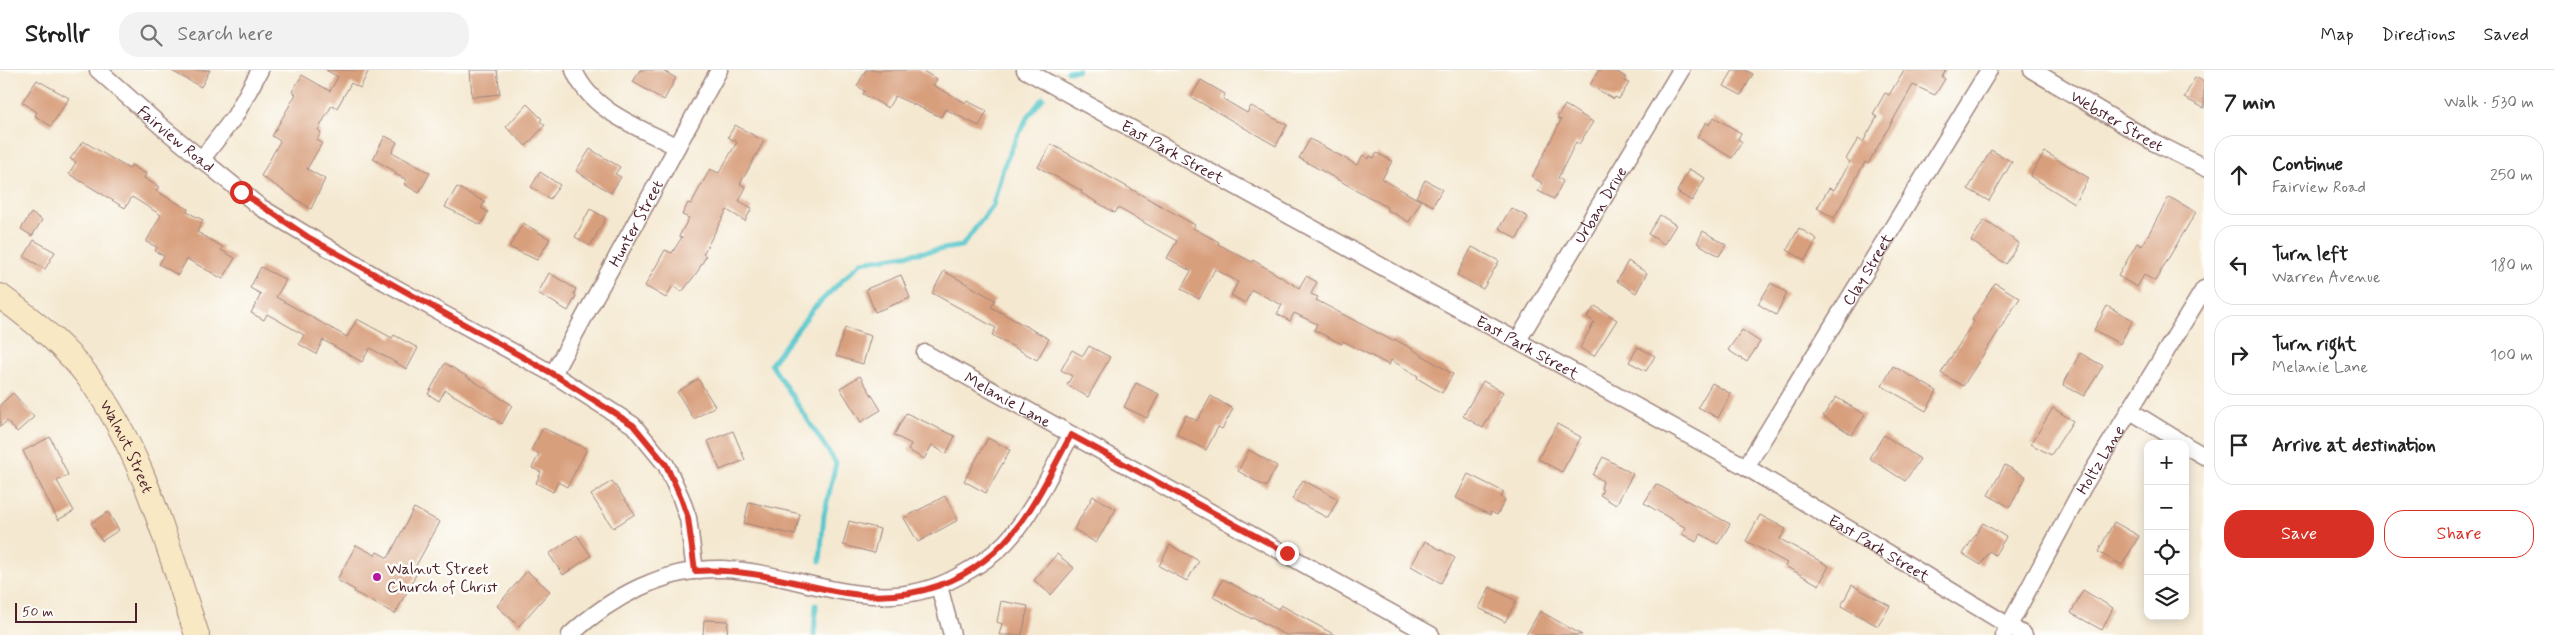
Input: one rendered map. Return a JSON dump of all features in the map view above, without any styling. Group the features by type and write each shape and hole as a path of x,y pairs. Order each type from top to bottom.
{"main road":[{"name":"Walnut Street","path":"0,296 30,318 75,362 87,376 116,419 132,452 156,513 197,635"}],"street":[{"name":"Fairview Road","path":"98,70 200,160 260,207 308,237 553,374 617,413 633,425 657,452 672,477 688,518 695,571"},
{"path":"200,160 235,116 260,70"},
{"path":"574,70 582,86 602,107 677,148"},
{"name":"Hunter Street","path":"553,374 719,70"},
{"name":"East Park Street","path":"1025,70 1746,467 2007,630 2024,635"},
{"name":"Urban Drive","path":"1518,340 1681,70"},
{"name":"Clay Street","path":"1746,467 1989,70"},
{"name":"Webster Street","path":"2032,70 2153,142 2204,167"},
{"name":"Holtz Lane","path":"2007,630 2059,529 2204,289"},
{"name":"Melanie Lane","path":"925,353 1287,553 1430,635"},
{"path":"2130,410 2178,440"},
{"path":"570,635 592,614 625,594 651,582 695,571 721,569 744,571 866,596 888,597 939,586 974,568 1006,542 1030,509 1071,435"},
{"path":"2189,447 2204,456"},
{"path":"939,586 952,635"}],"building":[{"path":"170,70 210,70 201,87"},
{"path":"326,70 369,70 360,88 351,83 337,108 332,105 318,130 321,132 317,140 322,143 307,169 325,179 311,209 261,176 280,141 272,136 296,94 292,92 302,75 330,91 338,77"},
{"path":"470,70 497,70 500,94 472,97"},
{"path":"640,70 662,70 676,78 664,100 633,82"},
{"path":"866,70 921,70 937,79 933,85 966,103 967,101 987,111 979,126 945,109 941,117 895,96 888,108 863,94 865,91 857,86"},
{"path":"1599,70 1614,70 1627,78 1625,81 1629,83 1619,99 1615,97 1614,99 1590,85"},
{"path":"1733,70 1745,70 1753,74 1741,95 1724,86"},
{"path":"1904,70 1946,70 1942,77 1945,79 1935,95 1913,85 1868,164 1865,162 1834,218 1817,208 1829,188 1834,190 1850,162 1846,159 1858,139 1863,142 1877,117 1873,114 1885,93 1889,95"},
{"path":"2195,77 2204,81 2204,108 2184,98"},
{"path":"37,80 69,98 51,126 35,116 37,112 22,102"},
{"path":"1201,80 1225,94 1223,99 1247,113 1251,106 1287,125 1276,146 1191,97"},
{"path":"527,104 542,119 540,121 545,125 526,146 506,127"},
{"path":"1565,105 1593,122 1579,144 1576,142 1558,178 1563,181 1554,199 1538,191 1542,183 1532,177 1561,120 1557,118"},
{"path":"1714,117 1741,133 1738,139 1742,142 1732,158 1697,137 1706,122 1709,125"},
{"path":"735,125 764,141 740,184 746,187 739,201 752,208 745,221 727,210 703,254 706,256 698,271 682,292 673,285 666,298 645,286 665,250 672,253 682,237 679,236 689,218 682,215 688,203 691,204 710,169 719,173 737,142 728,137"},
{"path":"385,136 397,142 392,152 430,173 419,193 404,184 407,180 373,159"},
{"path":"1310,139 1357,165 1363,155 1369,159 1370,156 1374,158 1377,153 1392,161 1382,179 1421,201 1409,222 1386,209 1387,207 1299,158"},
{"path":"83,141 129,169 131,165 146,174 144,178 159,187 156,191 188,209 187,212 203,220 197,232 223,247 221,250 235,258 223,279 187,259 178,275 159,264 164,256 155,251 157,247 146,242 161,215 132,197 125,208 69,174 76,162 70,159"},
{"path":"1051,144 1195,225 1193,228 1219,242 1218,244 1252,262 1253,260 1299,288 1306,276 1317,282 1311,294 1318,297 1316,300 1393,341 1394,339 1407,346 1453,374 1442,393 1391,360 1389,365 1343,341 1342,344 1314,330 1317,324 1294,313 1290,321 1277,314 1282,305 1252,290 1245,303 1231,295 1238,282 1215,269 1199,299 1181,289 1191,271 1167,258 1177,241 1118,208 1115,213 1081,193 1082,191 1038,167"},
{"path":"590,149 620,167 615,174 621,177 611,193 576,171"},
{"path":"1991,150 2012,162 1989,201 1968,189"},
{"path":"2045,152 2089,178 2074,203 2030,176"},
{"path":"1689,169 1705,178 1692,201 1677,192"},
{"path":"540,172 560,185 550,199 531,187"},
{"path":"1425,180 1442,189 1433,206 1416,197"},
{"path":"457,187 485,202 481,208 488,212 481,225 445,207"},
{"path":"2169,197 2196,212 2155,281 2144,275 2137,287 2118,276 2137,243 2142,246"},
{"path":"1511,208 1528,217 1517,239 1499,228"},
{"path":"590,209 606,218 590,246 575,237"},
{"path":"31,213 42,220 32,236 21,229"},
{"path":"1660,215 1676,225 1664,244 1648,234"},
{"path":"1984,220 2019,243 2006,264 1971,241"},
{"path":"523,223 550,239 537,260 509,247"},
{"path":"1799,228 1817,239 1805,260 1787,250"},
{"path":"1703,231 1726,245 1719,256 1697,243"},
{"path":"34,240 55,252 45,269 24,257"},
{"path":"1472,247 1499,261 1483,289 1457,275"},
{"path":"1628,261 1647,273 1636,293 1617,281"},
{"path":"261,267 286,280 276,297 347,337 357,319 392,338 394,335 418,348 407,369 370,348 362,362 323,340 316,354 299,344 304,335 267,314 264,320 251,313 261,294 250,288"},
{"path":"944,271 995,300 991,307 1049,339 1037,360 992,335 996,328 932,293"},
{"path":"549,273 576,289 574,294 576,296 568,311 538,293"},
{"path":"901,275 910,298 875,312 866,289"},
{"path":"1771,283 1787,293 1776,315 1758,304"},
{"path":"1995,283 2020,298 1963,386 1941,373 1974,321 1972,320"},
{"path":"1595,306 1617,320 1594,356 1580,348 1594,322 1587,317"},
{"path":"2107,306 2133,320 2120,344 2094,330"},
{"path":"845,328 871,336 863,364 836,356"},
{"path":"1742,330 1760,342 1747,362 1728,350"},
{"path":"1089,346 1110,357 1088,397 1067,385 1072,376 1061,370 1072,350 1083,356"},
{"path":"1638,347 1655,356 1646,371 1629,362"},
{"path":"2080,353 2103,366 2084,396 2063,385"},
{"path":"445,363 512,405 502,424 445,390 439,401 428,394"},
{"path":"1893,366 1937,391 1926,411 1882,386"},
{"path":"860,376 881,410 861,422 840,388"},
{"path":"698,379 715,406 694,419 677,392"},
{"path":"1483,381 1503,392 1483,428 1463,416"},
{"path":"1136,383 1159,394 1147,418 1124,407"},
{"path":"1712,383 1731,394 1718,418 1698,407"},
{"path":"13,393 34,417 17,432 7,421 0,427 0,405"},
{"path":"1211,396 1233,409 1222,429 1218,427 1206,450 1176,434 1186,415 1197,421"},
{"path":"1836,397 1865,415 1852,435 1823,416"},
{"path":"2053,408 2073,421 2051,455 2031,444"},
{"path":"906,413 955,436 946,454 932,445 924,459 908,450 911,444 894,435"},
{"path":"1557,424 1581,437 1562,472 1538,459"},
{"path":"543,428 587,449 567,487 558,482 553,492 536,483 541,472 532,468 539,454 531,450"},
{"path":"733,431 745,460 720,470 708,441"},
{"path":"1884,435 1920,459 1905,481 1869,458"},
{"path":"50,437 68,475 57,481 74,511 58,520 23,451"},
{"path":"988,438 1010,450 986,493 964,481"},
{"path":"1249,450 1277,466 1266,487 1238,471"},
{"path":"1603,457 1633,474 1616,505 1600,495 1603,490 1601,489 1603,481 1593,475"},
{"path":"2005,465 2026,477 2010,507 1988,495"},
{"path":"1468,474 1504,492 1501,497 1505,500 1497,515 1491,512 1490,515 1456,498"},
{"path":"1303,480 1338,499 1328,518 1292,499"},
{"path":"612,481 635,514 613,528 591,495"},
{"path":"1656,484 1730,524 1718,544 1701,534 1696,542 1682,534 1686,528 1644,503"},
{"path":"945,496 958,520 918,542 904,518"},
{"path":"1093,496 1116,509 1096,543 1074,529"},
{"path":"749,502 800,514 795,535 744,523"},
{"name":"Walnut Street Church of Christ","path":"414,508 440,522 413,571 417,573 395,614 354,592 355,590 337,580 356,545 375,555 377,552 388,558"},
{"path":"108,512 119,530 102,541 91,523"},
{"path":"1760,515 1786,529 1780,539 1829,566 1819,585 1785,566 1787,563 1746,541"},
{"path":"849,521 880,529 874,553 843,545"},
{"path":"2114,522 2139,536 2122,565 2098,552"},
{"path":"1983,523 2006,537 1995,555 1989,551 1981,565 1963,554"},
{"path":"577,535 591,556 563,575 549,554"},
{"path":"1425,541 1455,558 1441,583 1411,566"},
{"path":"1170,545 1199,561 1187,581 1159,566"},
{"path":"1057,554 1074,568 1051,595 1034,580"},
{"path":"527,571 550,591 519,626 497,606"},
{"path":"1223,579 1278,609 1281,605 1335,635 1285,635 1253,617 1252,619 1213,597"},
{"path":"1852,585 1890,606 1878,626 1841,606"},
{"path":"1490,587 1516,601 1505,622 1479,608"},
{"path":"2083,590 2113,608 2102,630 2071,613"},
{"path":"1001,601 1028,606 1022,635 999,635 1002,624 997,622"},
{"path":"1540,611 1582,635 1526,635"},
{"path":"704,620 728,621 727,635 703,635"}],"waterway":[{"path":"1068,71 1078,70"},
{"path":"820,561 824,515 836,463 771,364 813,309 861,262 962,246 993,205 1003,168 1016,139 1027,118 1043,98"},
{"path":"814,635 816,605"}],"place":[{"name":"Walnut Street Church of Christ","path":"377,577"}],"route":[{"path":"241,192 260,207 308,237 385,282 553,374 617,413 633,425 646,438 666,465 681,498 688,518 695,571 721,569 744,571 833,591 866,596 888,597 939,586 974,568 1006,542 1030,509 1071,435 1287,553"}]}
